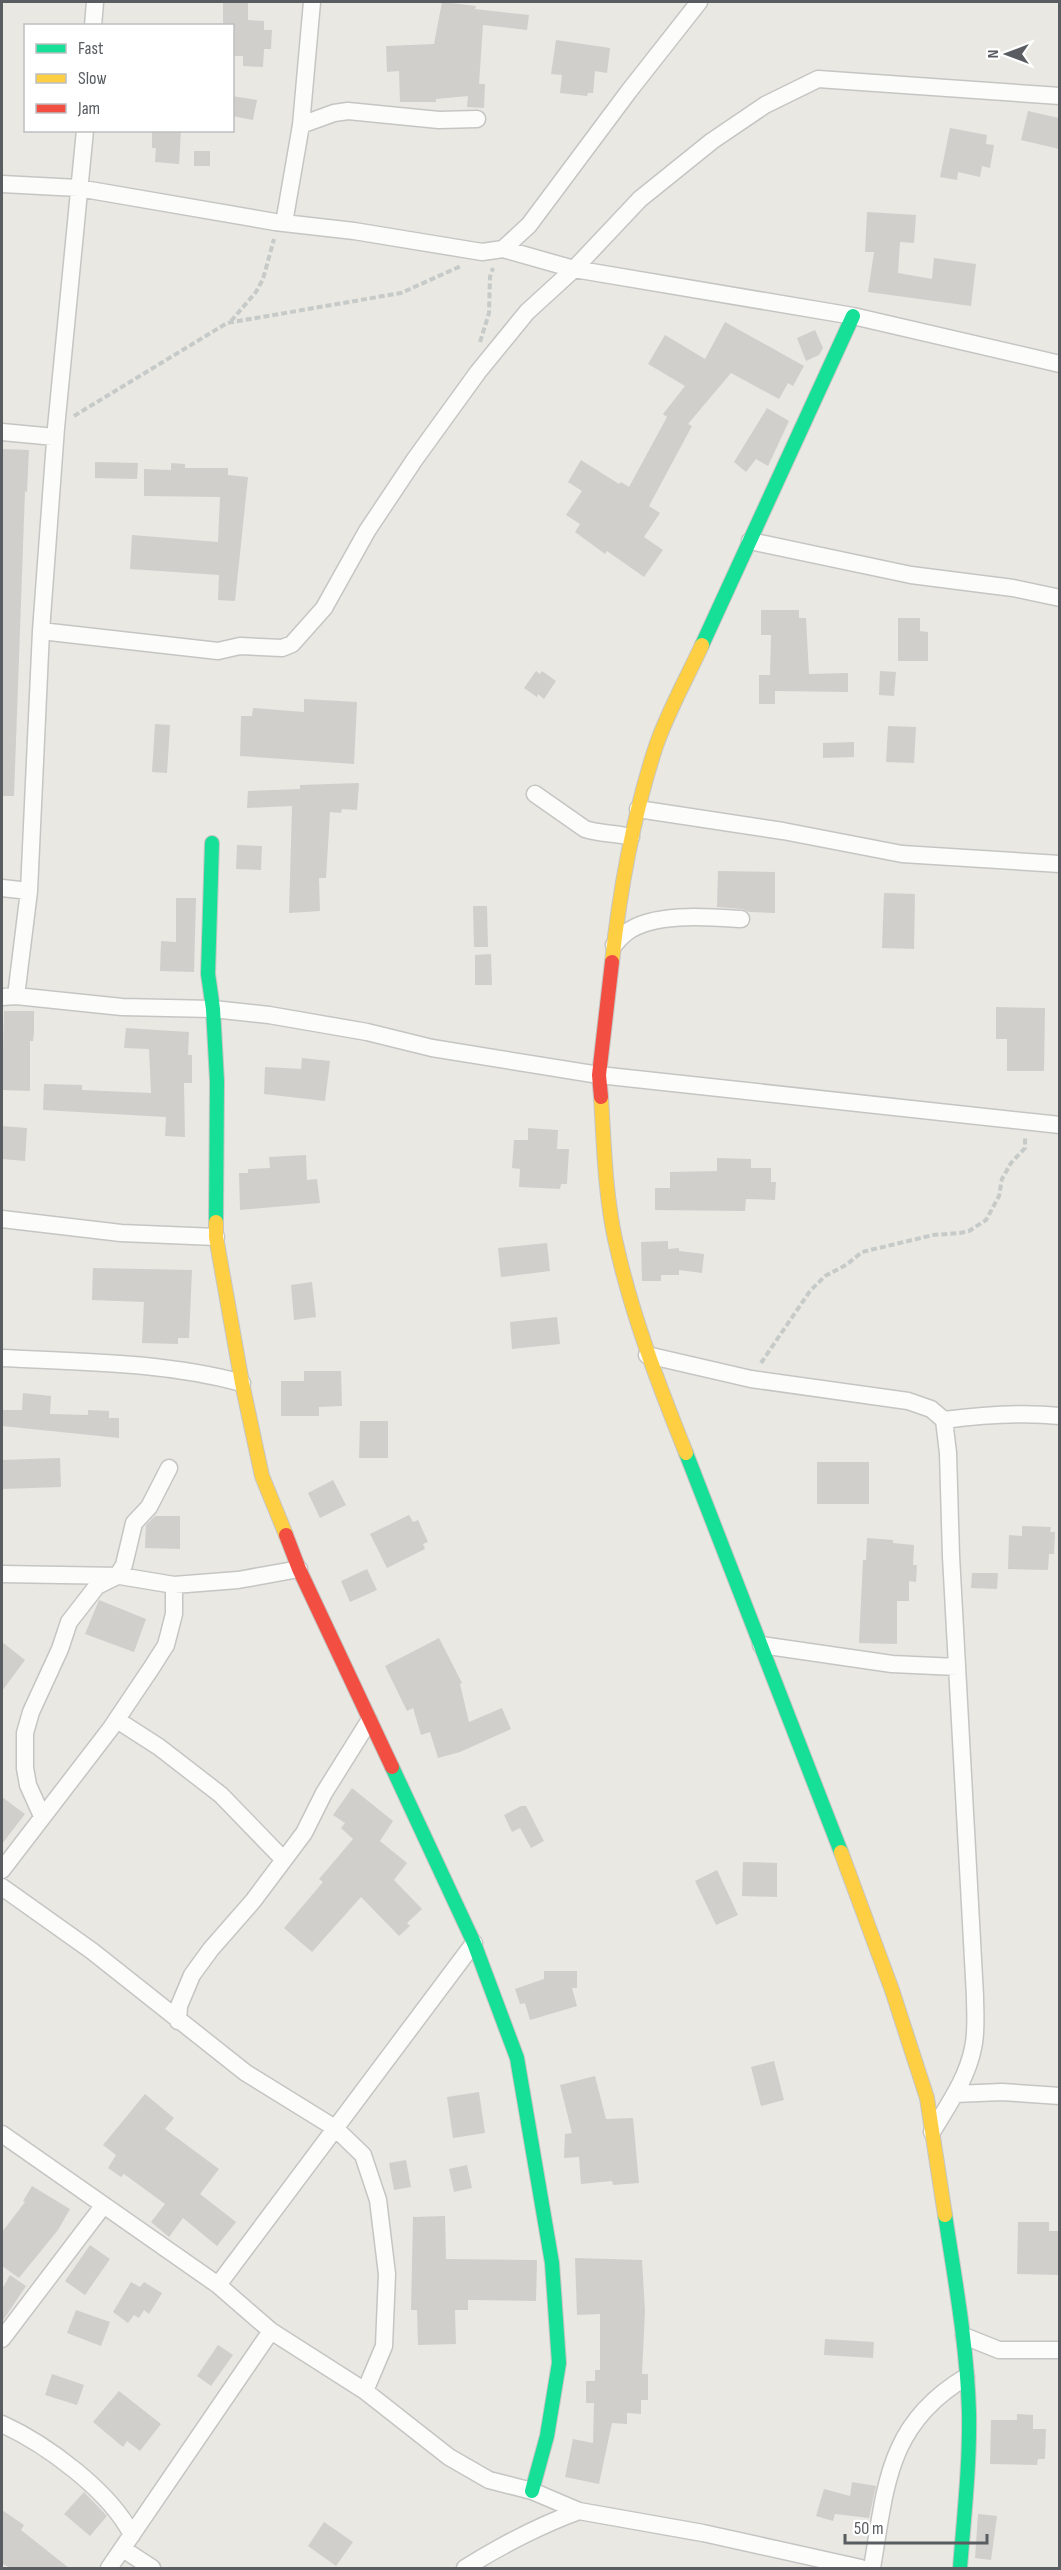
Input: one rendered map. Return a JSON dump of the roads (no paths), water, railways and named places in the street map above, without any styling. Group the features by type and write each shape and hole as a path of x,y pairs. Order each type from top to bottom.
{"street":[{"path":"93,24 95,2"},
{"path":"279,222 301,125 312,2"},
{"path":"502,249 529,225 699,2"},
{"path":"41,631 218,651 240,646 282,648 292,644 324,608 367,531 478,372 527,312 574,269 640,199 712,141 765,105 818,79 1059,96"},
{"path":"301,125 334,113 348,111 373,111 439,120 477,119"},
{"path":"85,132 56,432 41,631 29,891 9,997 122,1007 213,1009 269,1015 334,1026 432,1048 599,1075 1059,1125"},
{"path":"2,184 78,188 279,222 354,231 482,252 502,249 574,269 853,316 1059,364"},
{"path":"853,316 657,744 638,809 620,891 599,1075 606,1170 615,1238 647,1355 761,1645 892,1990 927,2098 964,2336 969,2412 968,2464 960,2568"},
{"path":"2,432 56,432"},
{"path":"750,541 911,576 1013,588 1059,598"},
{"path":"535,794 585,829 594,832 614,832 631,837"},
{"path":"638,809 783,831 902,854 1059,864"},
{"path":"212,843 208,974 213,1009 217,1081 216,1237 242,1383 262,1476 299,1569 474,1943 517,2058 552,2263 559,2363 547,2436 532,2491"},
{"path":"2,888 29,891"},
{"path":"614,945 628,931 646,923 700,917 741,919"},
{"path":"2,1220 121,1233 216,1237"},
{"path":"647,1355 751,1379 908,1401 931,1409 944,1420 948,1453 975,1996 974,2047 962,2083 932,2132"},
{"path":"2,1358 121,1363 207,1373 242,1383"},
{"path":"944,1420 977,1416 1040,1414 1059,1416"},
{"path":"42,1816 28,1785 24,1768 26,1732 32,1712 60,1649 69,1622 97,1586 117,1576 124,1565 134,1523 149,1507 170,1468"},
{"path":"2,1574 117,1576 174,1585 238,1580 299,1569"},
{"path":"2,1870 117,1720 166,1645 174,1614 174,1585"},
{"path":"761,1645 892,1664 957,1667"},
{"path":"117,1720 159,1747 221,1795 284,1860"},
{"path":"178,2021 179,2006 192,1976 304,1833 324,1793 369,1720"},
{"path":"2,1887 92,1951 246,2073 334,2127 363,2155 378,2200 387,2274 384,2346 365,2391"},
{"path":"218,2285 334,2127 474,1943"},
{"path":"955,2094 1002,2092 1059,2096"},
{"path":"2,2134 218,2285 271,2331 365,2391 449,2457 489,2480 532,2491 579,2511 703,2533 861,2568"},
{"path":"2,2339 104,2206"},
{"path":"109,2568 271,2331"},
{"path":"964,2336 999,2350 1059,2350"},
{"path":"872,2568 887,2476 896,2452 914,2420 944,2390 966,2377"},
{"path":"2,2424 77,2473 116,2509 127,2542 152,2568"},
{"path":"465,2568 538,2526 579,2511"}]}
